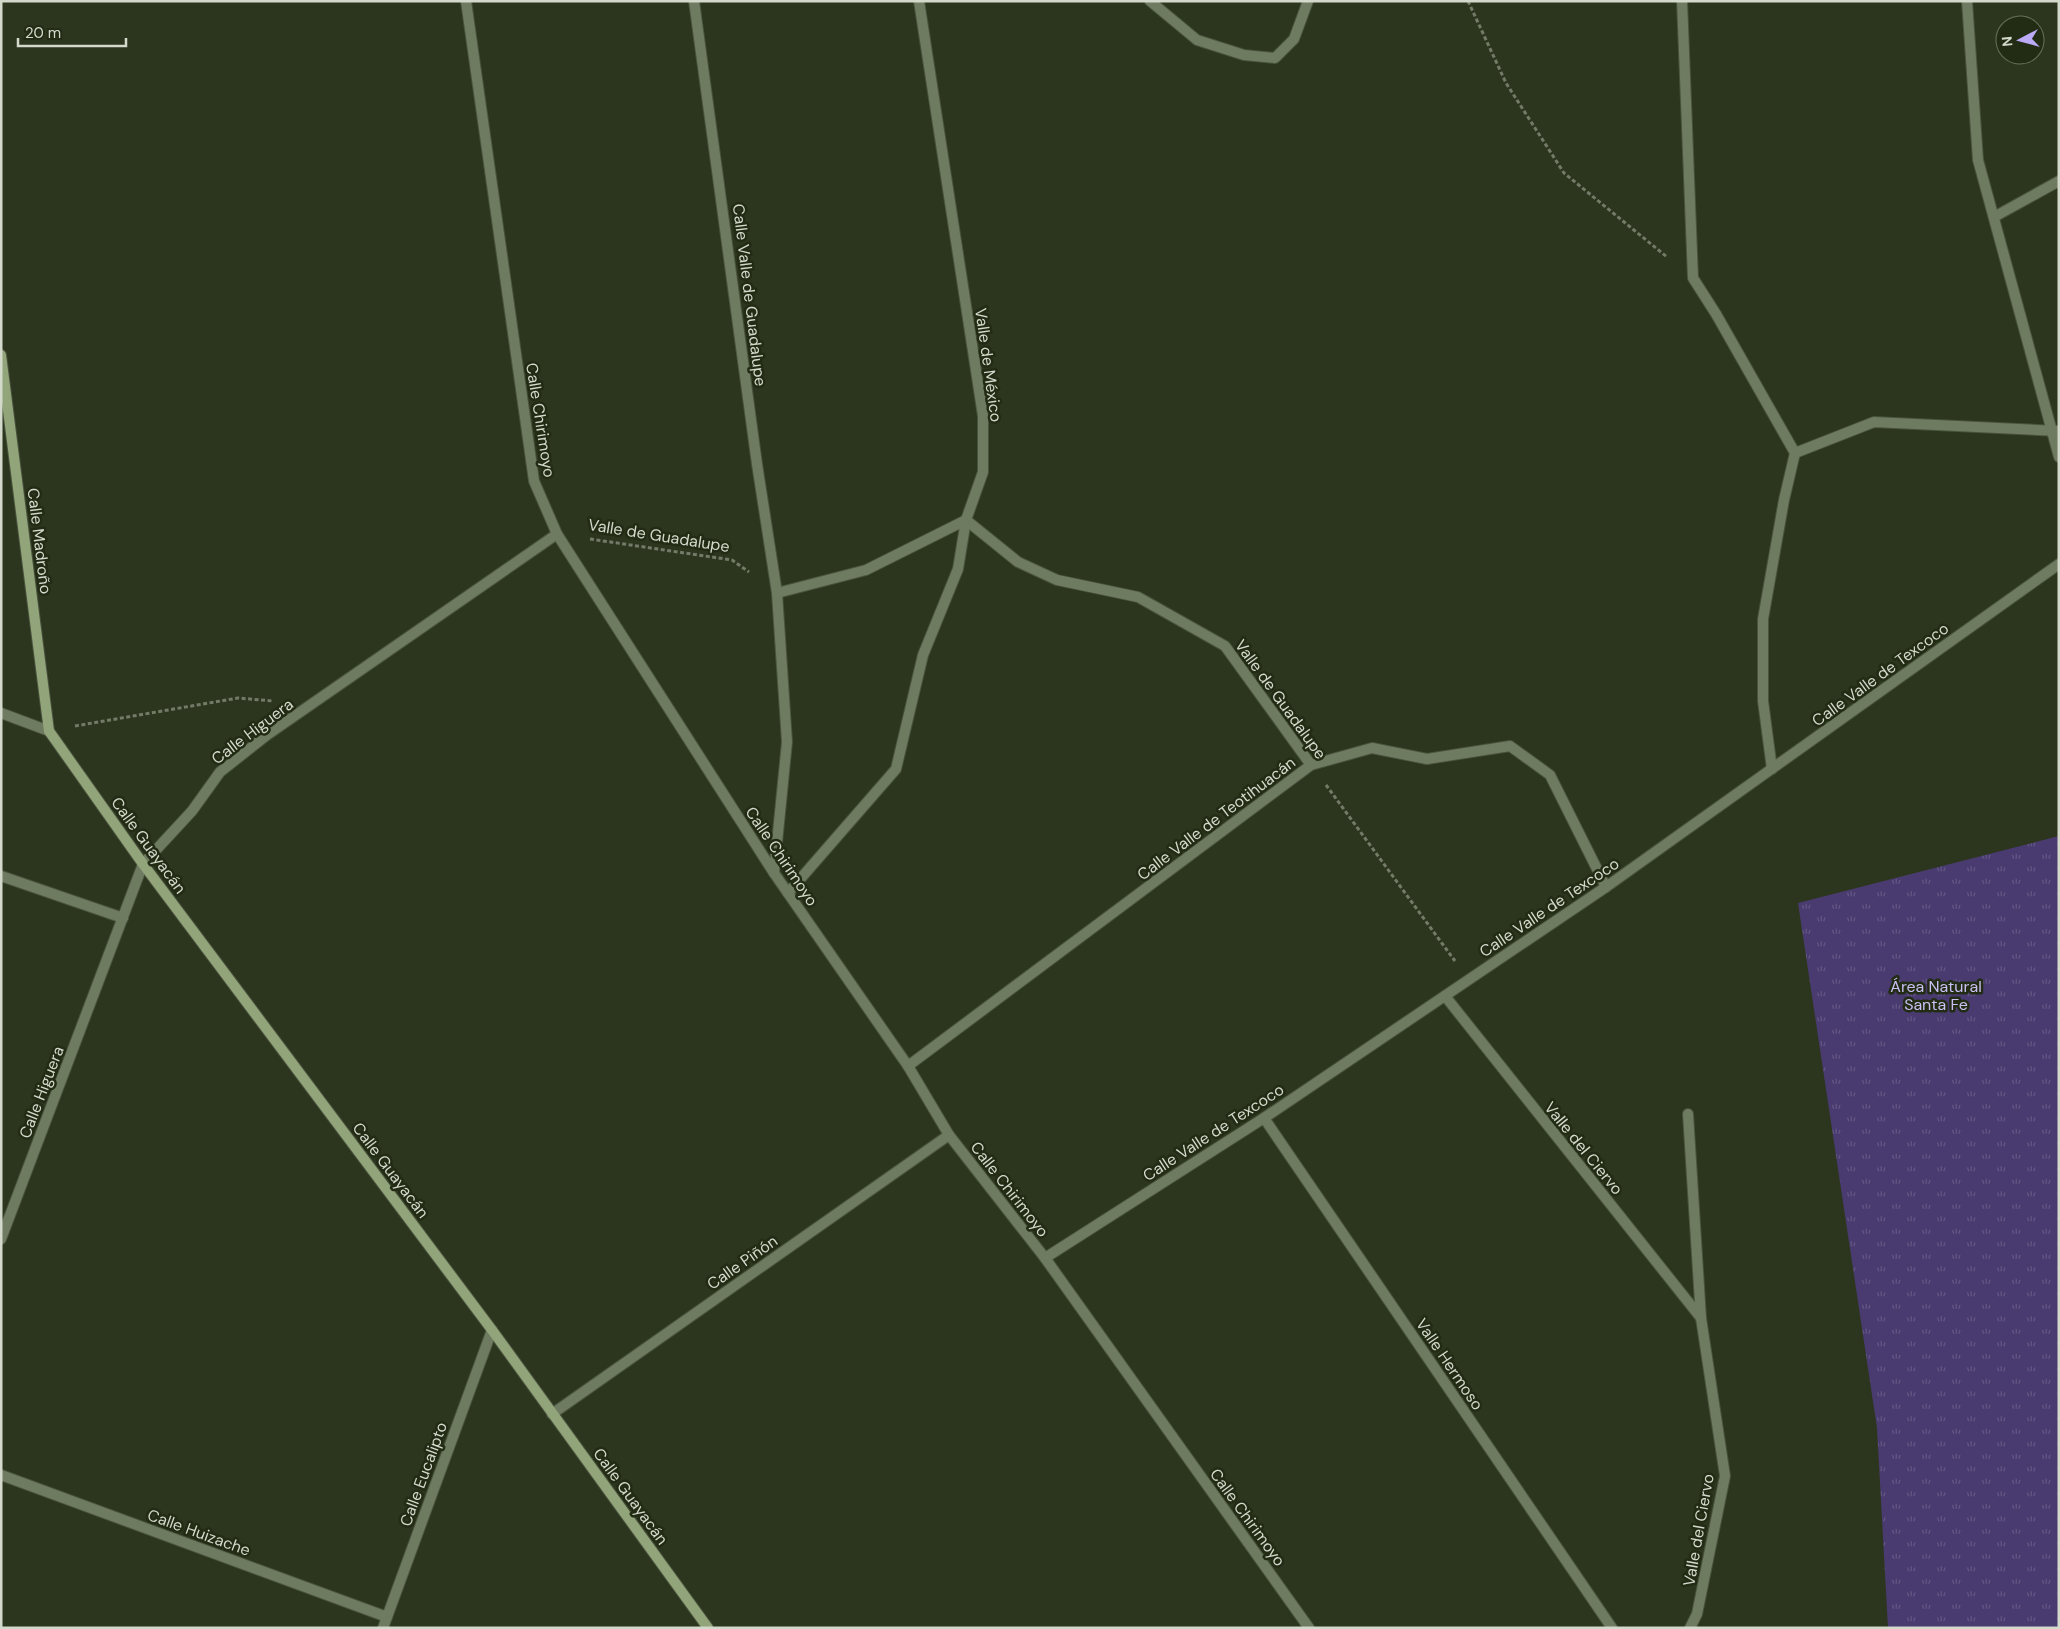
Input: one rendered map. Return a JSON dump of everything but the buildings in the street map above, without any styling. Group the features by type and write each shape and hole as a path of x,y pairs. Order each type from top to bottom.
{"street":[{"name":"Calle Chirimoyo","path":"466,1 534,481 557,534 774,873 908,1066 949,1136 1045,1258 1309,1628"},
{"name":"Calle Valle de Guadalupe","path":"694,1 757,464 778,593"},
{"name":"Valle de México","path":"788,893 896,769 923,655 958,569 966,520 982,472 983,416 919,1"},
{"path":"1150,1 1197,40 1244,55 1275,58 1294,40 1308,1"},
{"path":"1682,1 1693,278 1716,314 1795,454 1784,500 1763,619 1763,701 1772,769"},
{"path":"1967,1 1978,160 2056,430 2059,457"},
{"path":"1994,217 2059,181"},
{"name":"Calle Madroño","path":"1,355 49,731"},
{"path":"1795,454 1874,422 2056,430"},
{"path":"774,873 787,742 778,593 866,570 966,520"},
{"name":"Valle de Guadalupe","path":"966,520 1018,562 1057,580 1138,597 1225,646 1311,765"},
{"name":"Calle Higuera","path":"1,1239 143,864 192,811 220,772 268,735 557,534"},
{"name":"Calle Valle de Texcoco","path":"1045,1258 1264,1118 1606,887 2059,564"},
{"path":"1,712 49,731"},
{"name":"Calle Guayacán","path":"49,731 143,864 492,1330 708,1628"},
{"name":"Calle Valle de Teotihuacán","path":"908,1066 1311,765 1372,748 1427,759 1510,746 1550,775 1606,887"},
{"path":"1,876 123,918"},
{"name":"Valle del Ciervo","path":"1444,996 1701,1318"},
{"name":"Valle del Ciervo","path":"1688,1114 1701,1318 1725,1476 1698,1614 1690,1628"},
{"name":"Valle Hermoso","path":"1264,1118 1612,1628"},
{"name":"Calle Piñón","path":"552,1414 949,1136"},
{"name":"Calle Eucalipto","path":"383,1628 492,1330"},
{"name":"Calle Huizache","path":"1,1475 387,1617"}],"path":[{"path":"1468,1 1506,83 1564,173 1693,278"},
{"name":"Valle de Guadalupe","path":"557,534 732,560 778,593"},
{"path":"49,731 238,698 314,704"},
{"name":"Valle de Guadalupe","path":"1311,765 1469,980"}],"green space":[{"name":"Área Natural Santa Fe","path":"2059,836 2059,1628 1888,1628 1877,1428 1798,903"}]}
